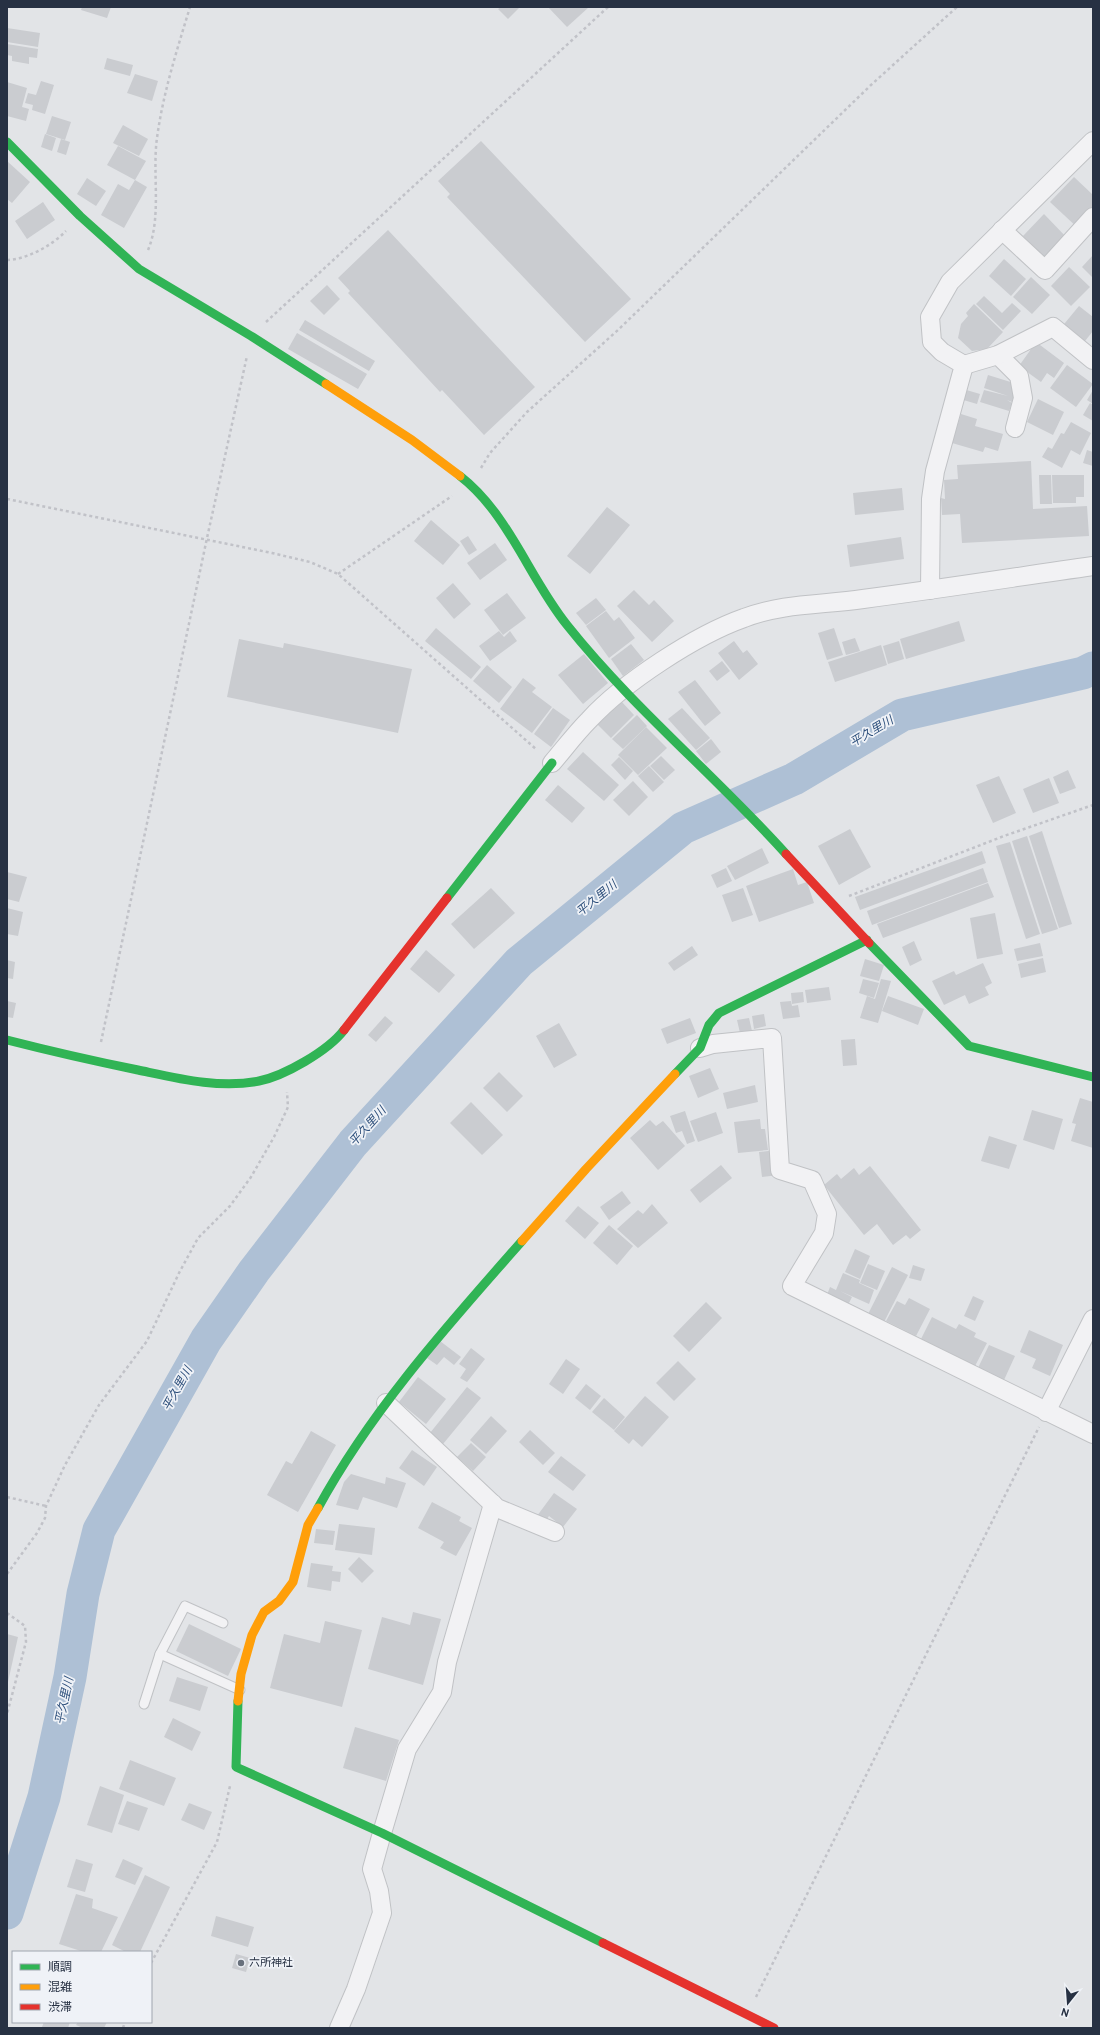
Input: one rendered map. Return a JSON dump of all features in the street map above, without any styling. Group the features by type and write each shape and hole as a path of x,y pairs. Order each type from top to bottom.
{"street":[{"path":"7,142 80,216 139,269 251,336 412,440 470,484 493,510 566,624 624,689 777,844 830,903 969,1046 1093,1077"},
{"path":"1091,147 1002,230 950,282 930,317 932,342 942,352 964,365 998,355 1053,327 1093,360"},
{"path":"1002,230 1045,270 1093,217"},
{"path":"998,355 1019,376 1023,398 1015,428"},
{"path":"930,590 931,499 935,471 964,365"},
{"path":"7,1040 97,1062 203,1082 259,1081 286,1071 321,1050 342,1033 552,763 589,719 624,689 714,630 770,609 852,601 1093,566"},
{"path":"774,2028 382,1833 236,1767 241,1674 252,1634 264,1612 279,1601 293,1582 308,1525 325,1494 386,1403 438,1336 586,1169 700,1048 709,1025 719,1014 867,940"},
{"path":"700,1048 713,1044 772,1038 780,1170 812,1180 827,1214 824,1233 792,1286 1093,1434"},
{"path":"1046,1412 1093,1319"},
{"path":"386,1403 497,1508 555,1532"},
{"path":"339,2028 356,1989 382,1913 379,1892 372,1869 382,1833 407,1749 442,1692 447,1662 493,1504"}],"lane":[{"path":"144,1704 160,1654 185,1606 223,1623"},
{"path":"160,1654 240,1690"}],"path":[{"path":"139,269 150,244 156,207 157,139 165,94 190,7"},
{"path":"97,1062 251,336 608,7"},
{"path":"338,574 470,484 490,453 528,412 618,330 870,85 957,7"},
{"path":"7,260 20,259 58,239 80,216"},
{"path":"7,499 207,538 310,562 338,574 552,763"},
{"path":"830,903 1004,836 1093,805"},
{"path":"7,1574 46,1518 46,1506 65,1465 99,1405 147,1341 179,1273 198,1238 230,1206 251,1177 274,1137 288,1107 286,1071"},
{"path":"748,2015 1046,1412"},
{"path":"7,1497 46,1506"},
{"path":"7,1613 25,1626 26,1642 7,1714"},
{"path":"152,1961 217,1842 236,1767"}],"building":[{"path":"82,7 111,7 107,18 81,10"},
{"path":"501,7 520,7 508,19 498,9"},
{"path":"548,7 589,7 567,27"},
{"path":"7,28 40,33 38,47 7,42"},
{"path":"7,44 38,49 37,58 29,57 29,64 12,61 12,56 7,55"},
{"path":"107,58 133,65 130,76 104,69"},
{"path":"135,74 158,81 152,101 127,93"},
{"path":"41,81 54,85 45,114 32,110 33,105 25,103 28,93 36,95"},
{"path":"7,82 27,88 22,107 29,109 26,121 7,116"},
{"path":"52,116 71,122 65,140 46,134"},
{"path":"123,125 148,139 139,156 113,143"},
{"path":"45,134 56,138 52,151 41,147"},
{"path":"61,139 70,142 66,155 57,152"},
{"path":"481,141 631,299 585,342 447,197 450,194 438,181"},
{"path":"118,146 146,161 135,180 107,165"},
{"path":"7,161 30,182 12,203 7,199"},
{"path":"1074,177 1093,195 1093,215 1079,229 1050,202"},
{"path":"87,178 106,191 96,206 77,194"},
{"path":"135,180 147,187 124,228 101,215 118,184 129,190"},
{"path":"43,202 55,220 27,239 15,221"},
{"path":"1044,214 1068,239 1047,260 1023,236"},
{"path":"388,230 535,387 484,435 442,390 440,392 348,293 350,291 338,278"},
{"path":"1093,255 1093,278 1082,267"},
{"path":"1004,259 1026,279 1011,296 989,276"},
{"path":"1069,267 1090,287 1071,306 1051,286"},
{"path":"1031,277 1050,295 1032,314 1013,297"},
{"path":"327,285 340,299 324,315 310,301"},
{"path":"984,296 1002,313 1012,303 1021,311 1003,330 976,304"},
{"path":"974,304 1003,332 987,349 972,351 958,338 961,324 968,316 966,313"},
{"path":"1079,306 1093,317 1093,331 1081,346 1060,329"},
{"path":"305,320 375,361 369,371 299,330"},
{"path":"297,333 367,374 358,389 288,349"},
{"path":"1036,342 1064,363 1054,378 1047,373 1041,382 1019,366"},
{"path":"1067,365 1093,384 1076,407 1050,388"},
{"path":"988,375 1017,384 1012,402 1007,400 1012,403 1009,411 980,402 984,390 1008,396 984,388"},
{"path":"963,389 980,394 977,404 960,399"},
{"path":"1093,390 1093,404 1087,400"},
{"path":"1038,399 1064,412 1053,435 1027,422"},
{"path":"1090,403 1093,405 1093,421 1083,415"},
{"path":"961,414 977,419 975,426 1003,434 998,451 985,447 983,452 952,443"},
{"path":"1071,422 1091,433 1080,455 1071,450 1062,468 1042,457 1048,447 1052,449 1061,433 1064,434"},
{"path":"1087,450 1093,452 1093,466 1083,463"},
{"path":"1031,461 1033,509 1087,506 1089,536 962,543 960,514 942,515 941,498 945,499 944,480 958,479 957,465"},
{"path":"1039,475 1051,475 1052,504 1040,504"},
{"path":"1052,475 1084,475 1084,497 1076,497 1076,503 1053,503"},
{"path":"902,488 904,510 855,515 853,493"},
{"path":"607,507 630,525 590,574 567,556"},
{"path":"431,520 460,545 443,565 414,541"},
{"path":"468,536 477,550 469,555 460,541"},
{"path":"901,537 904,559 850,567 847,545"},
{"path":"495,543 507,560 480,580 467,563"},
{"path":"453,583 471,604 454,619 436,598"},
{"path":"634,590 649,605 654,600 674,621 652,642 617,606"},
{"path":"507,593 526,618 503,635 484,610"},
{"path":"596,598 606,610 586,625 576,613"},
{"path":"606,611 614,621 619,617 635,638 609,658 586,626"},
{"path":"959,621 965,641 906,659 900,639"},
{"path":"436,628 481,667 471,679 425,641"},
{"path":"834,628 843,655 827,660 818,633"},
{"path":"499,631 504,637 510,631 517,641 490,661 479,646"},
{"path":"855,638 860,651 846,655 842,642"},
{"path":"239,639 283,648 284,643 412,669 398,733 227,697"},
{"path":"734,641 743,653 747,650 758,664 739,680 718,653"},
{"path":"899,641 904,659 888,664 883,646"},
{"path":"631,644 644,660 623,676 611,659"},
{"path":"881,645 887,665 835,682 828,662"},
{"path":"584,654 608,683 583,704 558,675"},
{"path":"722,661 730,671 717,681 709,671"},
{"path":"487,665 512,687 499,703 473,681"},
{"path":"523,678 536,688 532,692 552,707 532,733 500,709"},
{"path":"695,680 721,713 705,726 678,692"},
{"path":"621,701 634,715 611,738 597,724"},
{"path":"553,708 570,720 551,747 534,734"},
{"path":"682,708 710,738 696,750 668,719"},
{"path":"637,715 647,726 623,749 612,739"},
{"path":"646,727 667,748 638,775 618,755"},
{"path":"711,739 721,752 706,764 696,751"},
{"path":"583,752 619,785 604,801 567,769"},
{"path":"661,756 675,770 664,780 650,766"},
{"path":"619,757 633,771 625,780 611,765"},
{"path":"649,766 664,782 653,792 638,776"},
{"path":"1068,770 1076,788 1060,794 1053,777"},
{"path":"999,776 1016,813 993,823 976,785"},
{"path":"1049,778 1059,803 1033,813 1023,789"},
{"path":"633,781 648,797 629,816 613,800"},
{"path":"558,785 585,808 572,823 545,800"},
{"path":"850,829 871,867 839,885 818,846"},
{"path":"1042,831 1072,924 1059,928 1029,836"},
{"path":"1027,836 1058,929 1042,934 1012,841"},
{"path":"1010,842 1040,934 1026,939 996,846"},
{"path":"762,848 769,863 735,880 727,866"},
{"path":"982,851 986,863 860,910 855,897"},
{"path":"726,868 732,881 717,888 711,875"},
{"path":"983,868 988,882 872,925 867,911"},
{"path":"793,869 798,885 807,882 814,903 759,922 746,886"},
{"path":"7,872 27,877 19,902 7,899"},
{"path":"988,883 994,897 883,938 877,924"},
{"path":"491,888 515,913 474,949 451,924"},
{"path":"743,888 753,915 732,922 722,895"},
{"path":"7,908 23,912 18,936 7,934"},
{"path":"995,913 1003,954 977,959 970,918"},
{"path":"914,941 922,960 910,966 902,947"},
{"path":"1040,943 1043,956 1017,961 1014,949"},
{"path":"692,946 698,955 674,971 668,963"},
{"path":"426,950 455,975 439,993 410,969"},
{"path":"1043,958 1046,972 1021,978 1018,964"},
{"path":"865,959 884,965 879,981 860,976"},
{"path":"7,960 15,962 13,979 7,978"},
{"path":"983,963 992,983 985,987 989,995 969,1004 965,995 944,1005 932,981 954,971 956,975"},
{"path":"863,979 879,983 874,998 859,993"},
{"path":"881,979 891,981 878,1023 860,1018 867,996 875,999"},
{"path":"829,987 831,1000 807,1003 805,990"},
{"path":"803,992 804,1002 792,1004 791,993"},
{"path":"888,996 924,1009 918,1025 882,1011"},
{"path":"7,1001 16,1003 13,1018 7,1017"},
{"path":"791,1001 792,1006 798,1005 800,1017 783,1019 780,1002"},
{"path":"764,1014 766,1026 754,1029 752,1016"},
{"path":"385,1016 393,1023 376,1042 368,1035"},
{"path":"690,1018 696,1033 667,1044 661,1029"},
{"path":"749,1018 752,1031 740,1033 737,1020"},
{"path":"559,1023 577,1055 554,1068 536,1036"},
{"path":"855,1039 857,1065 843,1066 841,1040"},
{"path":"710,1068 719,1089 698,1098 689,1076"},
{"path":"499,1072 523,1096 507,1112 483,1088"},
{"path":"755,1085 758,1102 727,1109 723,1093"},
{"path":"1080,1098 1093,1102 1093,1148 1071,1141 1076,1124 1072,1123"},
{"path":"471,1102 503,1135 482,1155 450,1123"},
{"path":"1032,1110 1063,1119 1054,1150 1023,1140"},
{"path":"685,1111 695,1141 687,1144 682,1131 676,1133 670,1116"},
{"path":"716,1112 723,1133 698,1142 690,1121"},
{"path":"760,1119 761,1129 765,1129 768,1150 738,1153 734,1122"},
{"path":"650,1120 656,1126 663,1121 685,1146 658,1170 630,1138"},
{"path":"989,1136 1017,1145 1009,1169 981,1161"},
{"path":"776,1150 779,1175 762,1177 759,1152"},
{"path":"721,1165 732,1178 700,1203 690,1190"},
{"path":"870,1166 921,1230 910,1239 906,1235 893,1245 877,1224 864,1235 824,1185 837,1174 841,1179 854,1168 859,1175"},
{"path":"622,1191 631,1203 609,1220 600,1207"},
{"path":"652,1204 668,1223 638,1248 617,1229 638,1210 643,1214"},
{"path":"578,1206 599,1223 585,1239 565,1221"},
{"path":"609,1225 633,1246 617,1265 593,1243"},
{"path":"855,1249 870,1256 860,1279 845,1272"},
{"path":"868,1264 885,1271 877,1290 860,1283"},
{"path":"913,1265 925,1269 921,1281 909,1278"},
{"path":"892,1267 908,1275 881,1328 865,1320"},
{"path":"843,1273 860,1280 859,1283 874,1290 869,1304 840,1291 852,1297 846,1309 825,1300 830,1287 836,1290"},
{"path":"973,1296 984,1301 975,1321 964,1316"},
{"path":"909,1298 930,1309 916,1336 886,1321 897,1301 905,1305"},
{"path":"706,1302 722,1318 689,1352 673,1336"},
{"path":"932,1317 956,1329 959,1324 976,1333 974,1337 987,1343 975,1366 921,1339"},
{"path":"1029,1330 1063,1345 1050,1376 1032,1368 1036,1359 1020,1352"},
{"path":"440,1341 461,1357 454,1365 444,1357 437,1365 427,1358"},
{"path":"989,1345 1015,1356 1004,1380 978,1368"},
{"path":"471,1348 485,1359 467,1382 460,1378 466,1369 459,1364"},
{"path":"566,1359 580,1369 563,1394 549,1384"},
{"path":"678,1361 696,1379 674,1401 656,1383"},
{"path":"418,1377 446,1399 426,1424 399,1402"},
{"path":"586,1384 601,1396 590,1410 575,1398"},
{"path":"467,1387 481,1398 443,1444 430,1433"},
{"path":"645,1396 669,1417 642,1447 633,1439 629,1444 614,1431"},
{"path":"604,1398 625,1417 614,1430 592,1412"},
{"path":"491,1416 507,1431 486,1454 470,1440"},
{"path":"530,1430 555,1453 543,1465 519,1442"},
{"path":"311,1431 336,1445 298,1512 267,1495 286,1461 292,1464"},
{"path":"471,1443 486,1457 473,1471 457,1457"},
{"path":"412,1450 437,1467 424,1486 399,1468"},
{"path":"561,1456 586,1475 573,1491 548,1472"},
{"path":"351,1474 385,1484 386,1477 406,1483 397,1508 363,1497 358,1510 336,1505 344,1482"},
{"path":"554,1493 577,1509 563,1527 549,1516 545,1522 537,1516"},
{"path":"432,1502 461,1517 459,1521 472,1528 456,1556 440,1548 444,1542 418,1528"},
{"path":"339,1524 375,1528 372,1555 335,1550"},
{"path":"316,1529 335,1531 333,1545 314,1543"},
{"path":"359,1557 374,1571 362,1583 348,1569"},
{"path":"311,1563 333,1566 332,1571 341,1572 340,1582 332,1581 331,1591 307,1587"},
{"path":"413,1612 441,1619 423,1685 368,1669 382,1617 410,1625"},
{"path":"325,1621 362,1630 342,1707 270,1688 284,1634 320,1643"},
{"path":"189,1624 241,1649 228,1676 176,1651"},
{"path":"7,1634 18,1637 8,1682 7,1682"},
{"path":"177,1677 208,1687 200,1711 169,1701"},
{"path":"173,1718 201,1732 192,1751 164,1737"},
{"path":"355,1727 399,1740 386,1781 343,1768"},
{"path":"130,1760 176,1778 164,1806 119,1789"},
{"path":"100,1786 124,1795 112,1833 87,1825"},
{"path":"127,1801 148,1808 139,1831 118,1824"},
{"path":"189,1803 212,1812 204,1830 181,1820"},
{"path":"76,1859 93,1864 85,1892 67,1887"},
{"path":"123,1859 143,1868 135,1885 115,1877"},
{"path":"145,1875 170,1887 140,1951 124,1951 112,1945"},
{"path":"76,1894 93,1899 92,1908 118,1917 101,1951 81,1951 59,1944"},
{"path":"216,1916 254,1927 248,1947 211,1936"},
{"name":"六所神社","path":"236,1954 250,1958 246,1972 232,1968"},
{"path":"44,2023 70,2023 68,2028 42,2027"},
{"path":"77,2023 106,2023 104,2028 83,2028 76,2025"}],"waterway":[{"name":"平久里川","path":"7,1913 44,1797 70,1677 83,1594 99,1530 206,1340 254,1271 353,1143 519,962 683,828 794,779 902,715 1083,673 1093,668"}],"traffic: fast":[{"path":"7,142 80,216 139,269 251,336 326,384"},
{"path":"460,476 477,491 492,509 518,547 554,607 592,655 619,685 732,797 786,854"},
{"path":"447,898 552,763"},
{"path":"675,1074 700,1048 709,1025 719,1013 867,940"},
{"path":"869,943 969,1046 1093,1077"},
{"path":"7,1040 72,1056 167,1076 198,1082 229,1084 259,1081 281,1074 317,1054 337,1038 344,1030"},
{"path":"318,1508 362,1436 412,1369 466,1304 522,1241"},
{"path":"238,1701 236,1767 382,1833 603,1943"}],"traffic: slow":[{"path":"326,384 412,440 460,476"},
{"path":"522,1241 586,1169 675,1074"},
{"path":"238,1701 241,1674 252,1635 264,1612 279,1601 293,1582 308,1525 318,1508"}],"traffic: jam":[{"path":"786,854 869,943"},
{"path":"344,1030 447,898"},
{"path":"603,1943 774,2028"}],"place":[{"name":"六所神社","path":"241,1963"}]}
